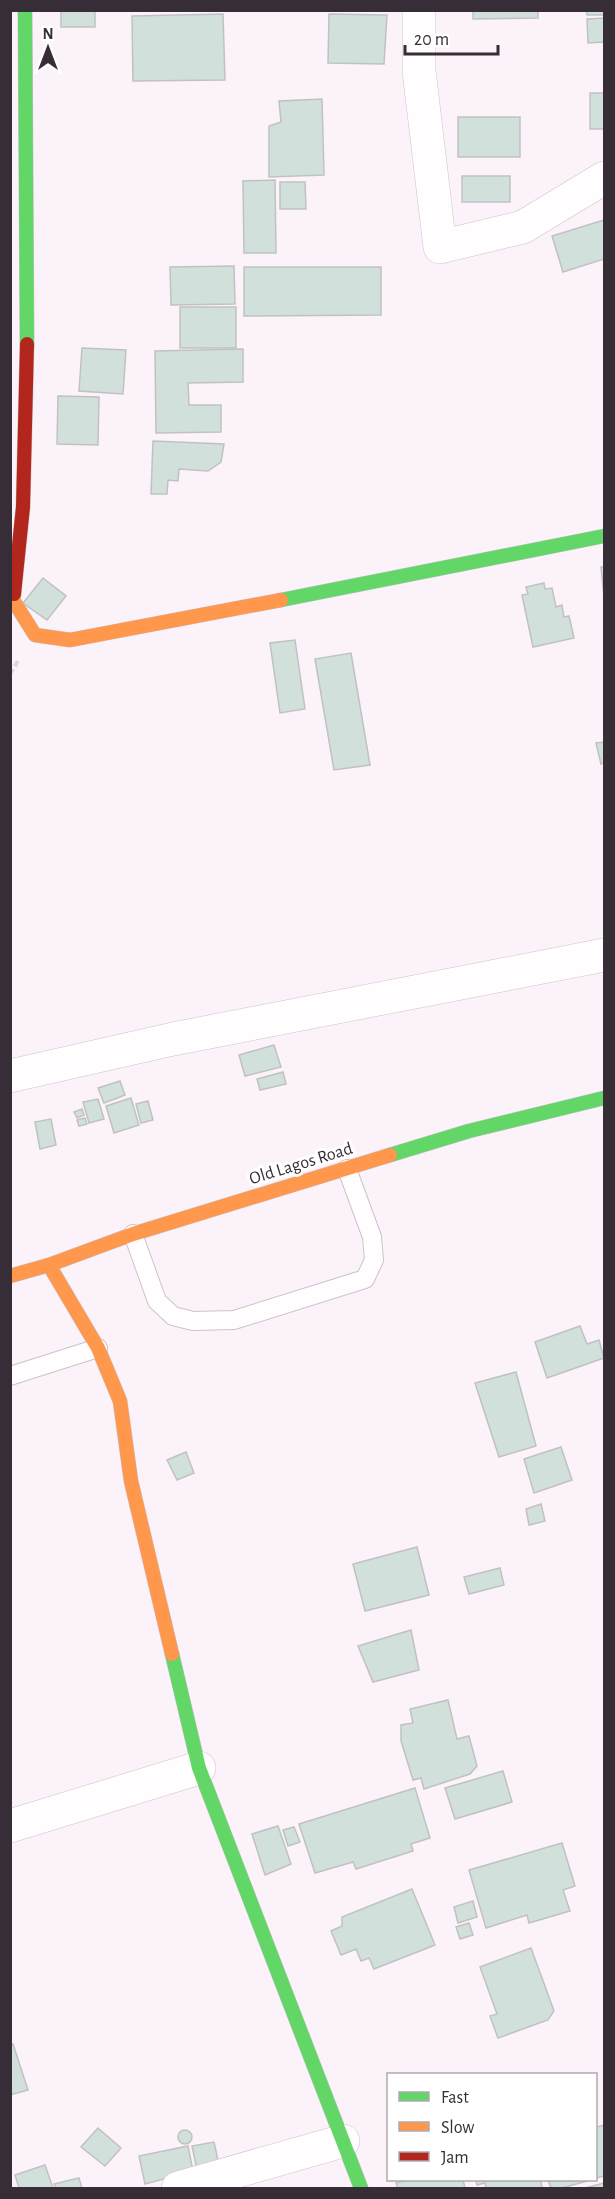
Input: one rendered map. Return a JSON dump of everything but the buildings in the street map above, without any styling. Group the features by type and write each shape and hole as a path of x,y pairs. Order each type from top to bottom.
{"street":[{"path":"25,10 28,296 24,495 13,600 35,635 70,640 119,632 604,536"},
{"path":"419,10 419,71 440,247 523,227 604,177"},
{"path":"10,1076 173,1039 604,955"},
{"name":"Old Lagos Road","path":"10,1276 49,1265 133,1234 469,1131 604,1098"},
{"path":"49,1265 98,1348 120,1401 131,1481 199,1768 361,2188"},
{"path":"10,1826 199,1768"},
{"path":"178,2188 343,2140"}],"lane":[{"path":"133,1234 157,1300 173,1316 194,1321 234,1320 365,1279 374,1260 372,1237 346,1169"},
{"path":"10,1376 98,1348"}],"traffic: fast":[{"path":"25,10 27,344"},
{"path":"281,600 604,536"},
{"path":"390,1155 469,1131 604,1098"},
{"path":"172,1654 199,1768 361,2188"}],"traffic: slow":[{"path":"14,594 13,600 35,635 70,640 281,600"},
{"path":"10,1276 49,1265 133,1234 390,1155"},
{"path":"49,1265 98,1348 120,1401 131,1481 172,1654"}],"traffic: jam":[{"path":"14,594 23,507 27,344"}]}
